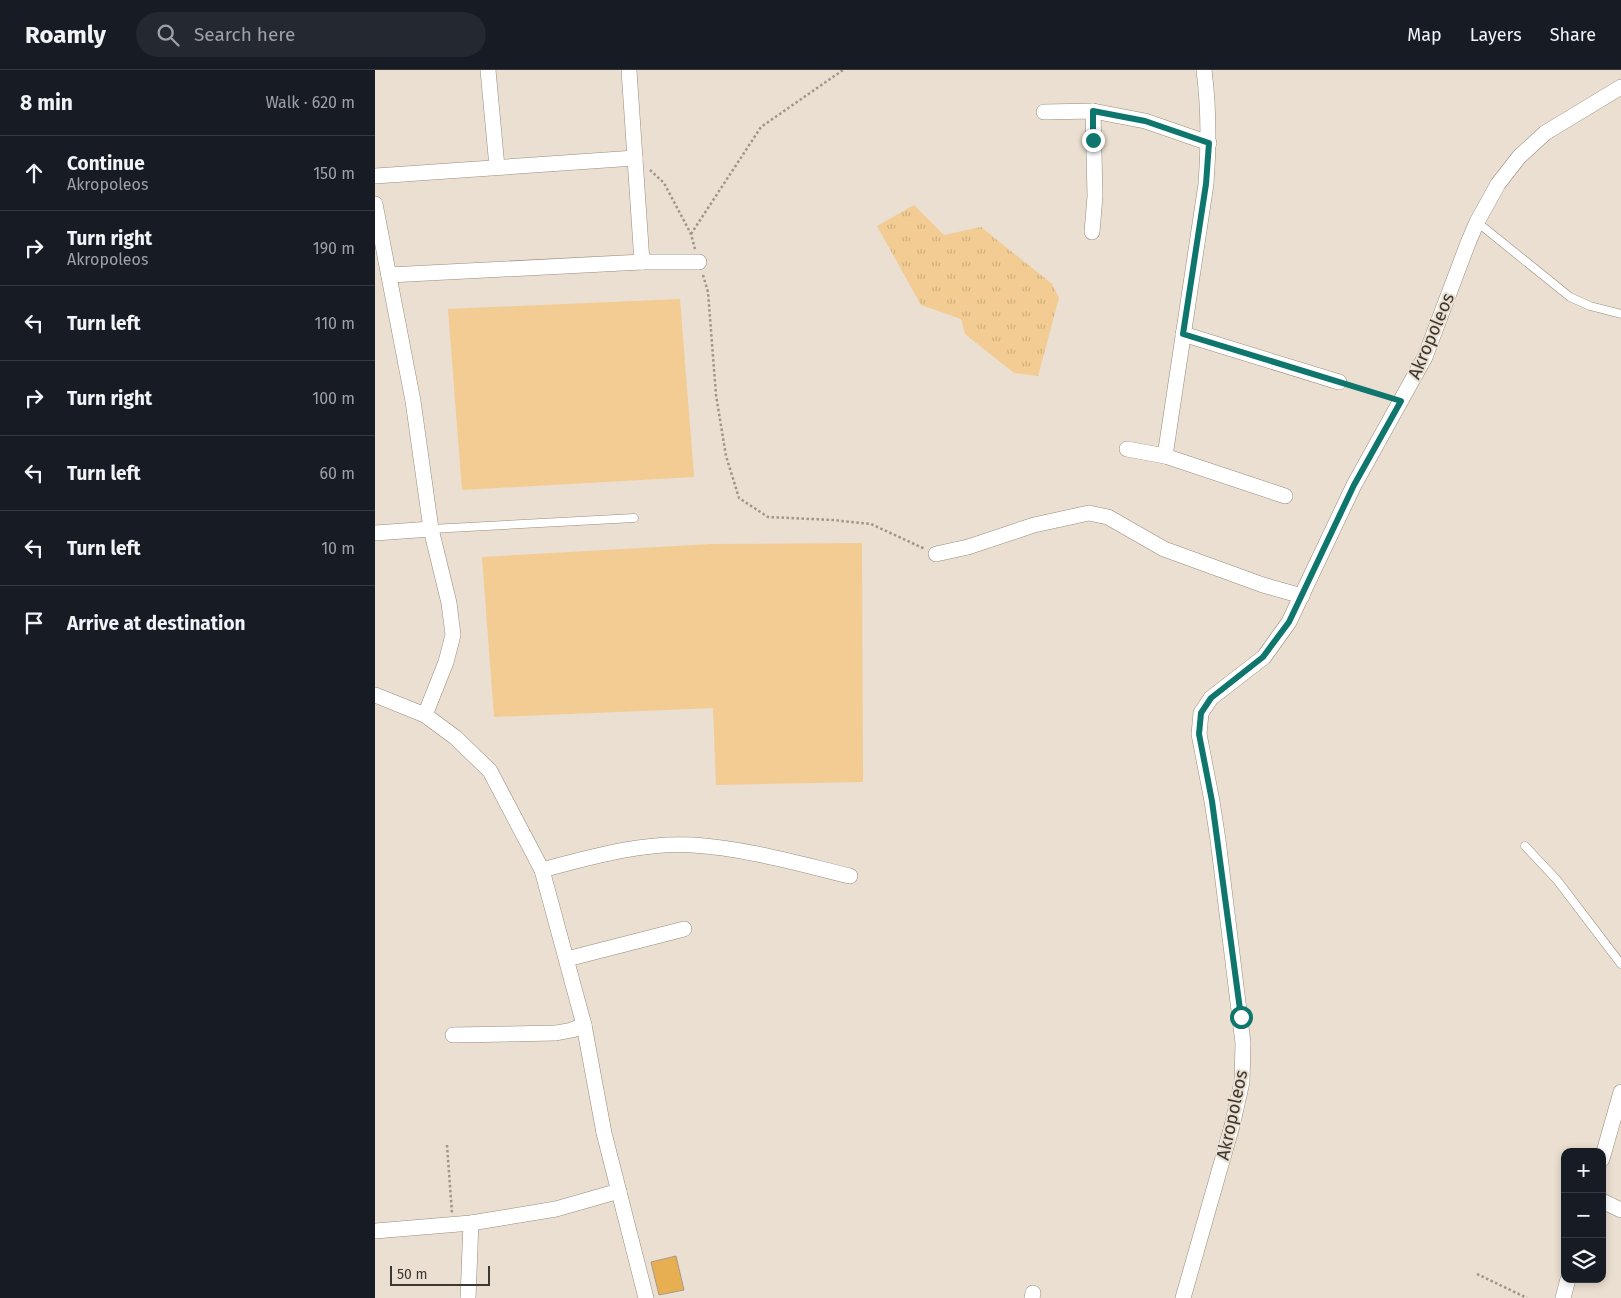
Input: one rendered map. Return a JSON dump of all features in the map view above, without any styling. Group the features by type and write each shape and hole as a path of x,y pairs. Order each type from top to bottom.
{"street":[{"path":"488,70 497,168"},
{"path":"629,70 642,262"},
{"path":"1165,456 1206,184 1209,143 1208,105 1204,70"},
{"name":"Akropoleos","path":"1183,1298 1232,1126 1243,1064 1241,1017 1218,840 1199,734 1199,723 1204,706 1211,698 1268,652 1289,622 1354,485 1425,357 1477,222 1498,184 1529,146 1545,133 1621,87"},
{"path":"1044,112 1093,111 1145,121 1209,143"},
{"path":"1092,232 1095,196 1093,111"},
{"path":"375,176 635,158"},
{"path":"375,204 413,401 431,529 449,603 453,635 446,662 425,715"},
{"path":"389,275 642,262 699,262"},
{"path":"1183,334 1339,382"},
{"path":"1127,449 1165,456 1285,496"},
{"path":"936,554 968,547 1034,525 1089,513 1109,517 1164,549 1263,585 1301,596"},
{"path":"375,533 431,529"},
{"path":"375,696 425,715 456,738 490,771 542,870 584,1025 604,1133 647,1298"},
{"path":"542,870 628,850 692,845 725,849 850,876"},
{"path":"567,958 684,930"},
{"path":"453,1035 556,1032 572,1030 584,1025"},
{"path":"1605,1148 1621,1092"},
{"path":"375,1231 471,1222 556,1209 619,1191"},
{"path":"1606,1203 1621,1210"},
{"path":"468,1298 471,1222"},
{"path":"1563,1298 1567,1283"}],"lane":[{"path":"1477,222 1570,297 1590,306 1621,314"},
{"path":"431,529 634,518"},
{"path":"1525,846 1557,880 1621,964"}],"path":[{"path":"691,234 761,127 843,70"},
{"path":"635,158 664,183 691,234 708,292 716,395 726,456 739,498 768,517 871,524 936,554"},
{"path":"1339,382 1401,401"},
{"path":"447,1146 453,1224"},
{"path":"1477,1274 1527,1298"}],"green space":[{"path":"914,205 944,235 981,227 1052,284 1059,298 1038,376 1014,373 965,334 961,319 921,305 877,226"},
{"path":"680,299 694,477 462,490 448,309"},
{"path":"862,543 863,782 716,785 713,708 494,717 482,557 711,544"}],"building":[{"path":"676,1256 684,1290 659,1295 651,1262"}],"route":[{"path":"1093,140 1093,111 1145,121 1209,143 1206,184 1183,334 1401,401 1364,465 1289,622 1263,657 1211,698 1201,713 1199,734 1218,840 1241,1017"}]}
